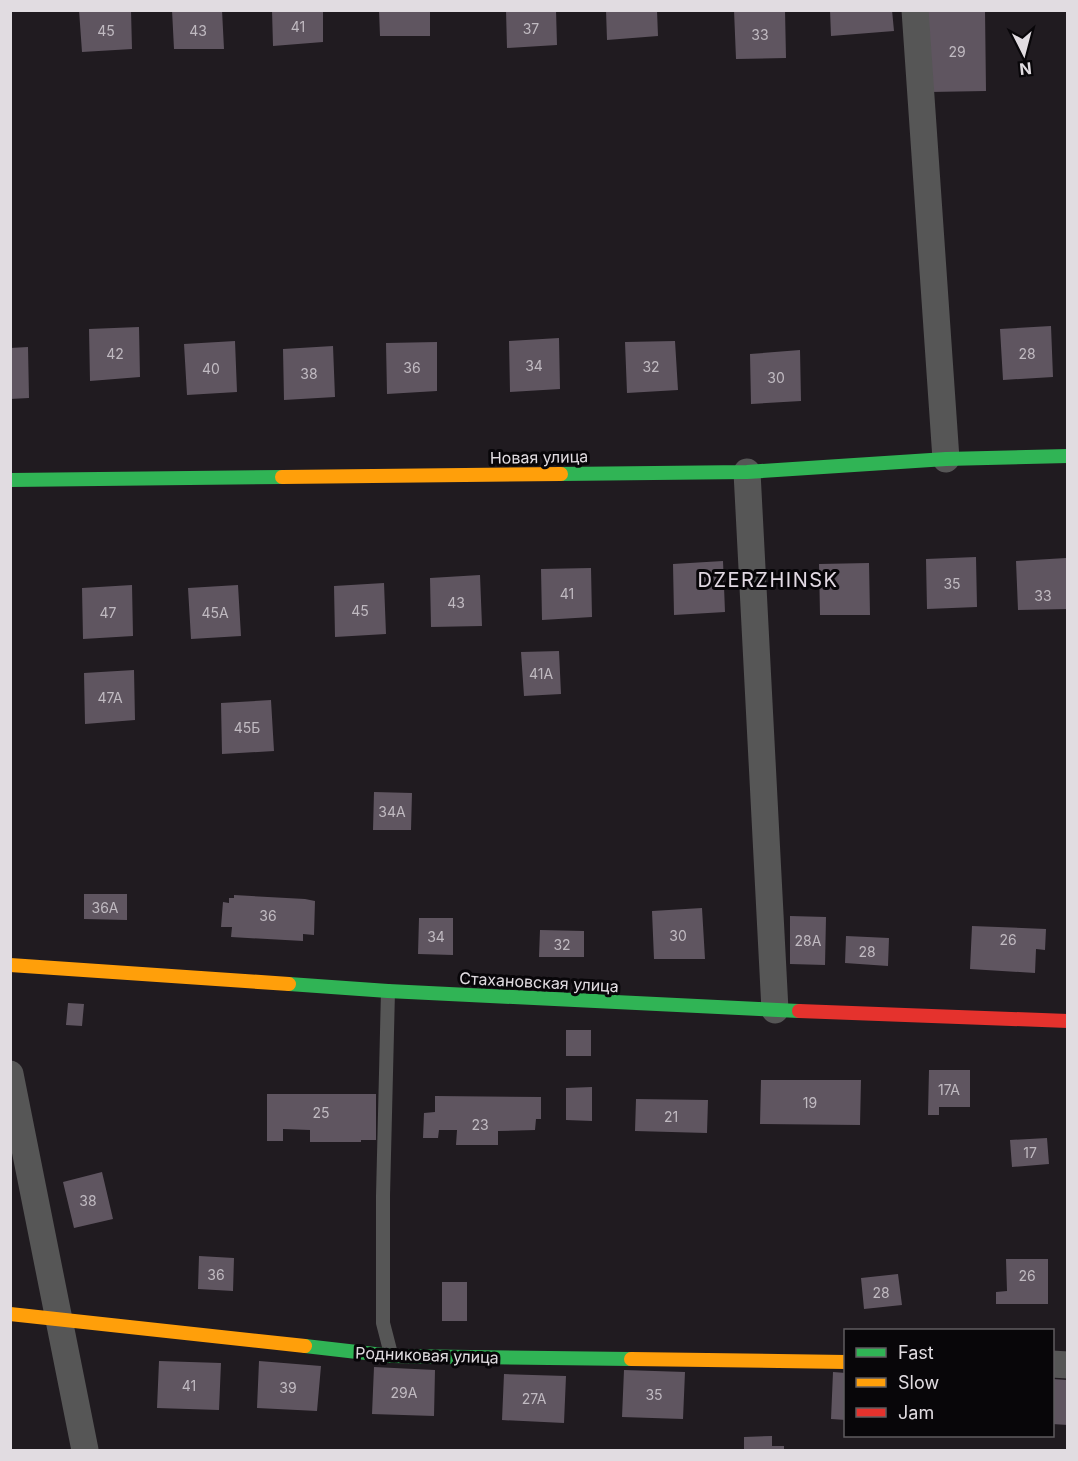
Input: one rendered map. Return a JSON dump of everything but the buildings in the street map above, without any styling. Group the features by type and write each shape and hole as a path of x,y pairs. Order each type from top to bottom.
{"street":[{"path":"915,10 946,459"},
{"name":"Новая улица","path":"10,480 747,472 946,459 1068,456"},
{"path":"747,472 775,1010"},
{"name":"Стахановская улица","path":"10,965 388,991 775,1010 1068,1021"},
{"path":"10,1074 85,1450"},
{"name":"Родниковая улица","path":"10,1314 392,1356 844,1362"}],"lane":[{"path":"388,991 383,1196 383,1323 392,1356"}],"traffic: fast":[{"path":"561,474 747,472 946,459 1068,456"},
{"path":"10,480 282,477"},
{"path":"289,984 799,1011"},
{"path":"305,1346 392,1356 631,1359"}],"traffic: slow":[{"path":"282,477 561,474"},
{"path":"10,965 289,984"},
{"path":"10,1314 305,1346"},
{"path":"631,1359 844,1362"}],"traffic: jam":[{"path":"799,1011 1068,1021"}],"district":[{"name":"DZERZHINSK","path":"768,580"}]}
